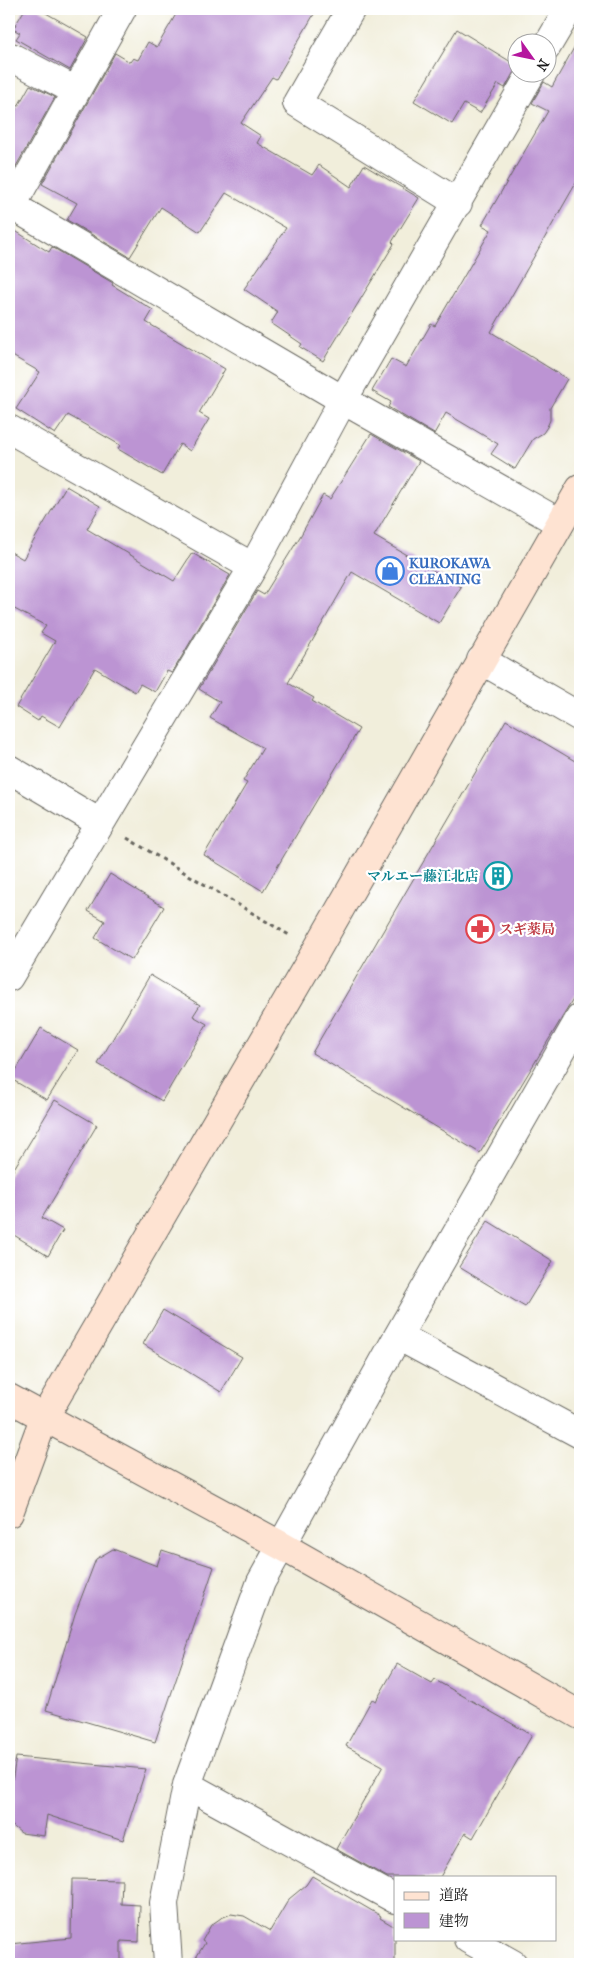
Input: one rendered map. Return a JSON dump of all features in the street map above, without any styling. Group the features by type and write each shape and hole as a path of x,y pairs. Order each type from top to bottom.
{"street":[{"path":"122,9 10,207 560,523"},
{"path":"351,9 297,103 458,203"},
{"path":"555,32 569,9"},
{"path":"9,61 11,57 76,91"},
{"path":"9,977 253,567 343,400 526,82"},
{"path":"9,429 253,567"},
{"path":"9,1513 44,1418 316,951 580,489"},
{"path":"481,660 580,717"},
{"path":"9,769 100,823"},
{"path":"168,1964 164,1903 187,1785 261,1582 398,1336 580,1018"},
{"path":"398,1336 580,1434"},
{"path":"9,1398 282,1546 580,1715"},
{"path":"187,1785 394,1898"},
{"path":"470,1940 513,1964"}],"path":[{"path":"100,823 316,951"}],"building":[{"path":"25,9 39,9 88,37 70,70 16,39 20,33 13,29"},
{"path":"179,9 317,9 276,79 272,77 241,123 261,136 257,143 312,175 319,165 351,187 364,165 419,198 392,242 394,244 323,361 300,347 302,344 271,323 278,312 244,289 286,228 226,193 200,232 161,207 130,257 67,220 77,203 42,184 115,53 130,62 133,58 138,60 148,42 157,47"},
{"path":"457,29 506,59 506,82 508,82 505,88 498,84 480,113 464,104 452,124 414,101"},
{"path":"580,37 580,176 491,332 567,379 550,408 550,420 547,427 543,433 533,439 515,469 491,454 498,444 446,413 434,434 388,407 391,402 372,391 391,359 406,367 431,324 435,326 491,230 482,225 548,111 532,103 544,82 552,87"},
{"path":"30,85 55,97 15,168 9,165 9,122"},
{"path":"9,227 49,252 52,247 113,283 112,285 153,310 146,322 225,369 199,413 209,419 190,451 180,444 162,475 118,449 120,445 68,415 55,434 16,409 40,372 9,354"},
{"path":"371,434 419,461 374,536 461,587 439,623 352,572 288,683 314,698 312,701 359,729 263,891 204,855 247,783 243,781 263,748 210,718 220,702 199,689 257,591 264,595 323,495 330,499"},
{"path":"66,486 100,506 87,529 174,581 192,553 230,575 172,673 167,671 155,692 140,684 135,692 95,668 60,727 41,716 38,721 16,707 55,641 41,633 46,626 9,606 9,551 23,559"},
{"name":"マルエー藤江北店","path":"506,720 580,764 580,988 480,1153 312,1053"},
{"path":"110,874 164,907 132,960 95,938 105,921 88,911"},
{"path":"150,975 200,1005 193,1016 207,1024 162,1101 98,1064"},
{"path":"41,1028 78,1050 47,1100 11,1079"},
{"path":"55,1100 97,1125 42,1218 63,1230 48,1256 9,1232 9,1177"},
{"path":"488,1221 553,1261 525,1307 459,1267"},
{"path":"163,1310 242,1357 221,1392 143,1344"},
{"path":"113,1549 157,1566 162,1550 214,1567 155,1742 46,1710 75,1614 96,1559"},
{"path":"397,1664 432,1684 435,1680 532,1735 473,1838 465,1833 441,1876 387,1877 336,1849 383,1766 346,1746 372,1699 376,1701"},
{"path":"16,1757 146,1769 123,1840 47,1815 44,1836 21,1833 9,1823 9,1802"},
{"path":"312,1876 381,1916 380,1918 394,1926 395,1964 192,1964 205,1943 202,1941 211,1925 221,1918 231,1914 244,1916 270,1931 289,1899 306,1885"},
{"path":"72,1879 122,1880 121,1904 140,1905 139,1942 121,1941 121,1964 9,1964 9,1944 71,1938"}],"place":[{"name":"KUROKAWA CLEANING","path":"390,571"},
{"name":"マルエー藤江北店","path":"498,876"},
{"name":"スギ薬局","path":"480,929"}]}
